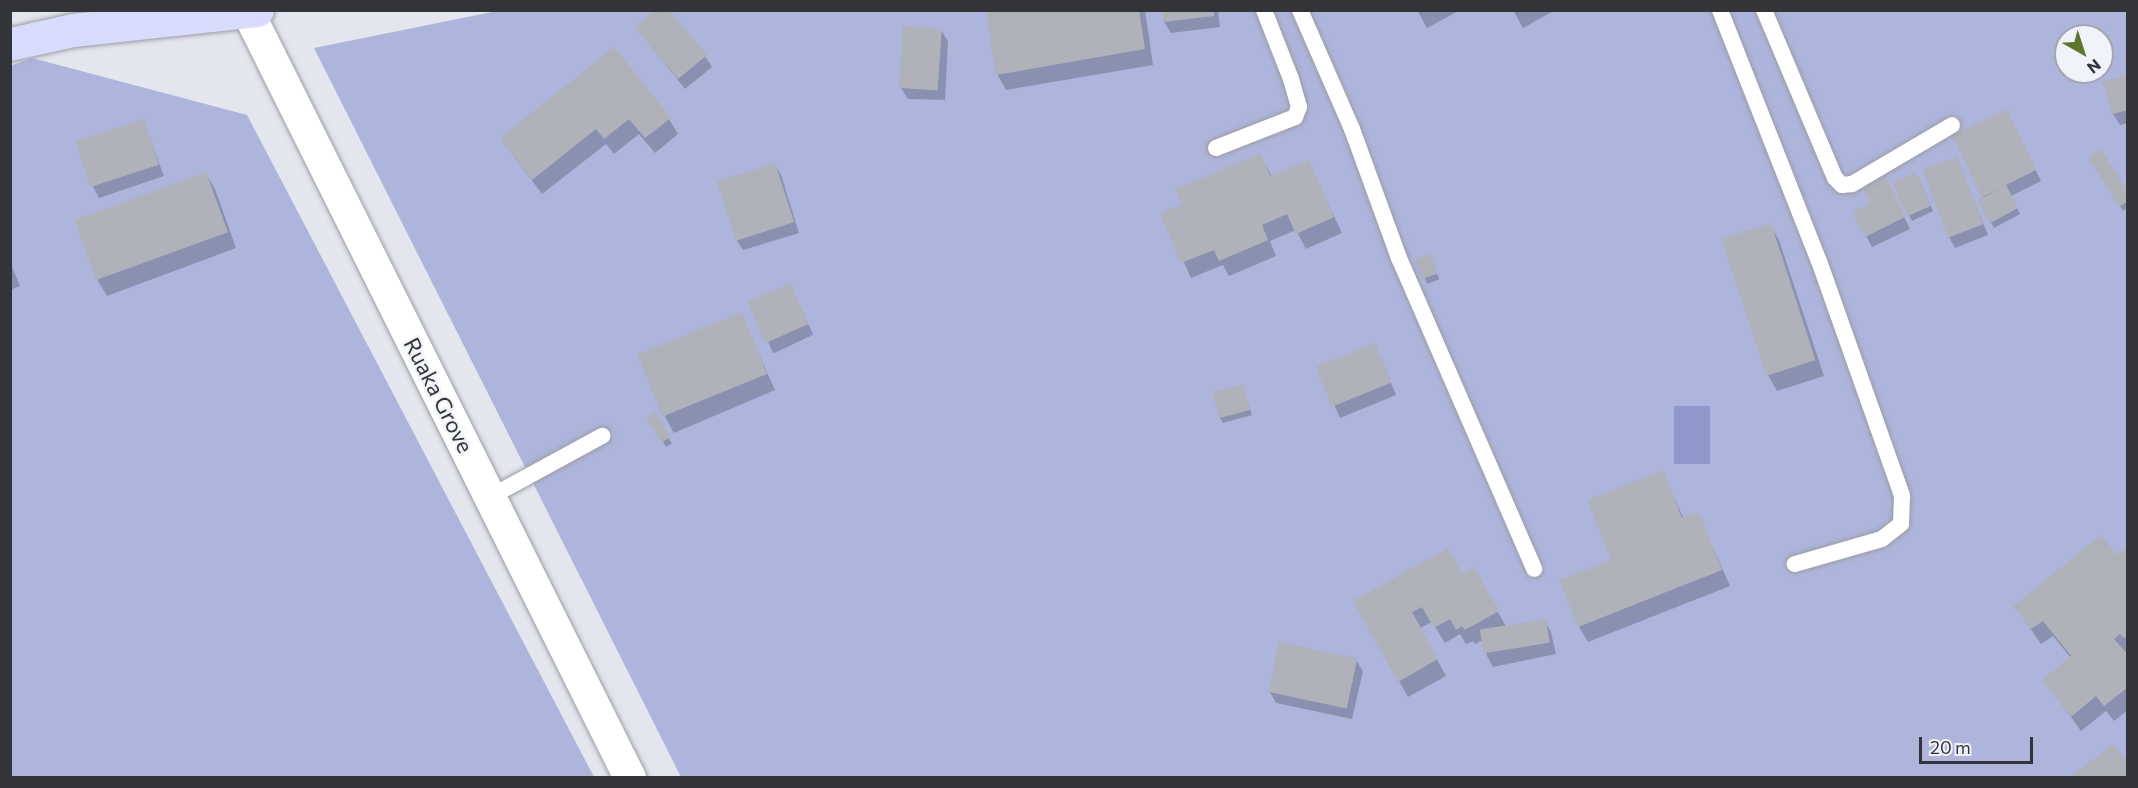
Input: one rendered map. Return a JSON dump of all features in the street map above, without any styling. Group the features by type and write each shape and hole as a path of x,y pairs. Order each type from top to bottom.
{"street":[{"path":"10,44 69,20 253,11"},
{"name":"Ruaka Grove","path":"253,11 490,497 630,777"}],"lane":[{"path":"1216,148 1295,117 1299,106 1264,10"},
{"path":"1300,10 1352,129 1399,258 1534,569"},
{"path":"1720,10 1819,261 1902,496 1900,524 1882,539 1795,564"},
{"path":"1764,10 1835,178 1842,185 1852,184 1952,125"},
{"path":"490,497 602,436"}],"shaded area":[{"path":"502,10 2127,11 2127,777 681,777 314,48"},
{"path":"32,58 247,115 594,777 11,777 10,66"},
{"path":"1674,406 1710,406 1710,464 1674,464"}],"building":[{"path":"655,10 669,10 707,55 678,79 635,27"},
{"path":"994,10 1139,10 1145,49 996,75 986,12"},
{"path":"1162,10 1214,10 1214,16 1163,22"},
{"path":"903,26 942,29 938,91 899,88"},
{"path":"614,47 671,118 645,138 629,119 604,139 596,129 532,180 500,138"},
{"path":"2128,75 2128,110 2112,114 2104,84 2114,84 2114,78"},
{"path":"2007,109 2036,170 2006,185 2018,208 1990,223 1977,200 2000,189 1981,197 1952,135"},
{"path":"144,119 159,165 90,187 76,141"},
{"path":"2101,149 2128,192 2128,201 2119,207 2088,157"},
{"path":"1261,153 1270,176 1309,160 1334,217 1296,234 1287,214 1262,225 1268,240 1219,261 1214,250 1181,263 1160,214 1182,204 1175,189"},
{"path":"1957,156 1983,224 1949,237 1922,169"},
{"path":"775,163 794,222 736,241 717,182"},
{"path":"206,172 228,232 96,280 74,220"},
{"path":"1916,172 1931,206 1907,216 1892,183"},
{"path":"1886,177 1905,217 1865,237 1852,212 1870,203 1863,188"},
{"path":"1771,223 1815,360 1766,376 1722,239"},
{"path":"1431,254 1437,274 1422,279 1416,259"},
{"path":"790,283 808,324 765,343 747,302"},
{"path":"742,312 767,374 662,416 637,354"},
{"path":"1375,343 1391,383 1332,407 1316,367"},
{"path":"1243,384 1250,410 1219,418 1212,392"},
{"path":"655,412 670,437 661,443 647,417"},
{"path":"1663,470 1682,518 1699,512 1722,570 1578,627 1559,580 1611,560 1587,500"},
{"path":"2101,535 2117,555 2128,546 2128,635 2124,638 2120,634 2114,639 2128,655 2128,687 2104,706 2096,696 2071,717 2042,680 2071,656 2043,621 2031,629 2013,606"},
{"path":"1448,548 1462,573 1474,567 1499,611 1465,630 1462,626 1456,630 1450,619 1434,628 1422,607 1412,612 1438,659 1398,682 1353,601"},
{"path":"1546,619 1550,643 1484,653 1480,629"},
{"path":"1279,642 1357,659 1347,709 1268,692"},
{"path":"2113,744 2128,763 2128,778 2069,778"}]}
